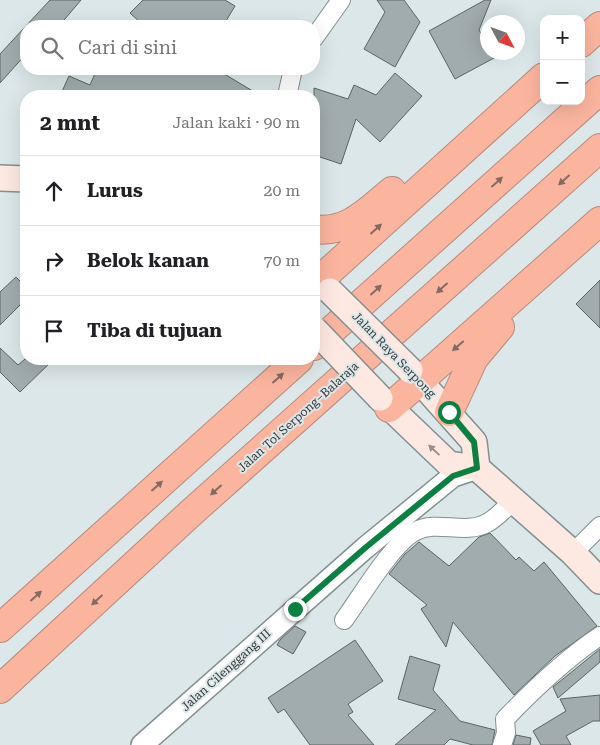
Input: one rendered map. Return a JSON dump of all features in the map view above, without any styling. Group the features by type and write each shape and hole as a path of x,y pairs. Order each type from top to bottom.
{"highway":[{"path":"585,39 600,26"},
{"path":"320,281 540,81"},
{"path":"320,341 600,90"},
{"path":"320,230 326,231 353,223 459,136 506,111"},
{"name":"Jalan Tol Serpong–Balaraja","path":"0,689 193,511 600,148"},
{"path":"384,403 415,375 548,268 600,221"},
{"path":"449,412 474,358 548,268"},
{"path":"0,628 292,365"}],"main road":[{"path":"0,178 20,179"},
{"name":"Jalan Raya Serpong","path":"320,283 415,375 449,412 474,442 477,468"},
{"path":"320,336 384,403 449,464 477,468 573,553 600,581"}],"street":[{"path":"320,30 341,0"},
{"path":"288,90 291,75"},
{"name":"Jalan Cilenggang III","path":"143,745 365,548 453,476 477,468"},
{"path":"344,620 390,555 407,536 417,530 437,527 475,527 488,523 513,500"},
{"path":"573,553 600,526"},
{"path":"502,745 506,733 505,719 531,692 600,636"}],"building":[{"path":"50,0 81,0 64,20 31,20"},
{"path":"143,0 225,0 235,6 227,20 138,20 130,13"},
{"path":"377,0 404,0 420,22 395,67 364,49 385,12"},
{"path":"485,0 491,0 485,15 480,15 479,30 480,60 490,60 455,79 429,31"},
{"path":"20,32 20,61 0,83 0,54"},
{"path":"395,73 422,96 380,142 356,119 341,164 320,157 320,90 314,90 314,88 348,99 354,85 376,95"},
{"path":"94,75 226,75 251,90 63,90 69,76 90,85"},
{"path":"16,277 20,281 20,305 0,325 0,292"},
{"path":"600,280 600,328 576,304"},
{"path":"0,348 18,365 20,363 20,365 48,365 20,392 0,372"},
{"path":"490,533 516,560 519,557 534,571 544,562 597,626 555,656 514,695 453,622 446,647 421,609 427,605 389,574 405,554 419,542 449,566 479,537"},
{"path":"295,626 306,632 293,654 277,645"},
{"path":"355,640 383,681 348,704 353,712 348,715 374,745 310,745 284,709 278,713 268,698"},
{"path":"600,649 600,662 558,698 553,687"},
{"path":"410,656 440,665 433,690 460,721 495,730 492,745 473,745 450,739 444,745 395,745 436,710 398,699"},
{"path":"600,695 600,721 593,721 566,736 571,745 541,745 533,731 566,711 560,699"},
{"path":"516,735 531,738 530,745 513,745"}],"route":[{"path":"295,609 365,548 453,476 477,468 474,442 449,412"}]}
